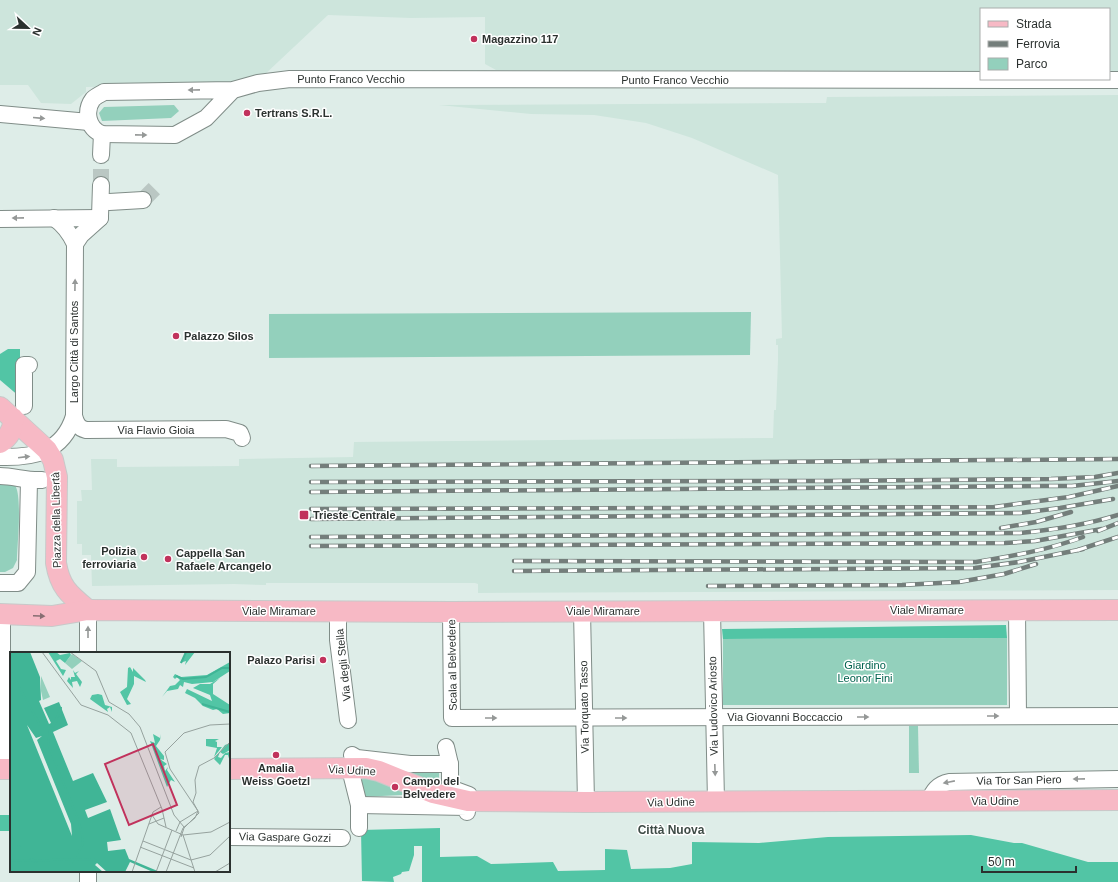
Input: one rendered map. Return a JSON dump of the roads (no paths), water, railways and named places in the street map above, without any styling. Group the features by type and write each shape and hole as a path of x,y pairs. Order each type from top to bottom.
{"main road":[{"path":"0,443 11,431 13,425 12,411"},
{"name":"Piazza della Libertà","path":"12,411 47,450 53,460 57,477 56,563 58,573 62,585 88,610"},
{"path":"1,614 52,616 88,610"},
{"name":"Viale Miramare","path":"88,610 450,612 1118,610"},
{"name":"Via Udine","path":"230,769 366,768 379,771 433,793 468,801 1118,800"}],"street":[{"name":"Punto Franco Vecchio","path":"89,122 88,109 94,99 104,92 233,90 258,83 290,79 980,80"},
{"path":"0,114 89,122 96,132 102,134 175,134 206,118 233,90"},
{"path":"101,155 102,134"},
{"path":"54,218 64,225 75,244 81,235 100,218 100,185"},
{"path":"0,219 100,218"},
{"name":"Largo Città di Santos","path":"47,450 64,437 74,416 75,244"},
{"path":"12,411 24,365 29,365"},
{"name":"Via Flavio Gioia","path":"74,416 77,425 86,430 226,429 240,433 242,438"},
{"path":"0,457 23,457 39,454 47,450"},
{"path":"9,474 36,480 23,525 33,553 32,578"},
{"path":"0,573 32,578"},
{"path":"0,583 18,583 32,578"},
{"path":"88,610 88,652"},
{"path":"1017,610 1018,716"},
{"name":"Via degli Stella","path":"338,611 338,640 348,720"},
{"name":"Via Ludovico Ariosto","path":"712,611 713,717 716,801"},
{"name":"Scala al Belvedere","path":"450,612 452,718"},
{"name":"Via Torquato Tasso","path":"582,612 586,802"},
{"path":"1,614 4,769"},
{"name":"Via Giovanni Boccaccio","path":"452,718 1118,716"},
{"path":"446,747 450,764 450,788 469,795"},
{"path":"359,828 359,805 353,761 410,764 450,764"},
{"name":"Via Tor San Piero","path":"929,801 934,790 939,785 949,782 1118,779"},
{"path":"359,805 467,807 467,812"},
{"name":"Via Gaspare Gozzi","path":"230,837 342,838"}],"tunnel":[{"path":"101,155 101,185"},
{"path":"143,200 157,186"}],"railway":[{"path":"311,466 1118,459"},
{"path":"311,482 1051,479 1095,477 1118,473"},
{"path":"311,492 1072,486 1118,481"},
{"path":"311,509 994,507 1069,497 1118,486"},
{"path":"311,519 1020,513 1113,499"},
{"path":"1001,528 1036,522 1071,512"},
{"path":"311,537 1020,533 1069,527 1118,515"},
{"path":"1098,531 1118,523"},
{"path":"311,546 1005,543 1035,541 1102,529"},
{"path":"514,561 976,562 1043,549 1083,537"},
{"path":"1078,550 1118,537"},
{"path":"514,571 975,568 1019,562 1083,549"},
{"path":"708,586 902,585 959,582 1004,574 1036,564"}],"place":[{"name":"Magazzino 117","path":"474,39"},
{"name":"Tertrans S.R.L.","path":"247,113"},
{"name":"Palazzo Silos","path":"176,336"},
{"name":"Trieste Centrale","path":"304,515"},
{"name":"Polizia ferroviaria","path":"144,557"},
{"name":"Cappella San Rafaele Arcangelo","path":"168,559"},
{"name":"Palazo Parisi","path":"323,660"},
{"name":"Amalia Weiss Goetzl","path":"276,755"},
{"name":"Campo del Belvedere","path":"395,787"}],"district":[{"name":"Città Nuova","path":"671,830"}],"park label":[{"name":"Giardino Leonor Fini","path":"865,671"}]}
